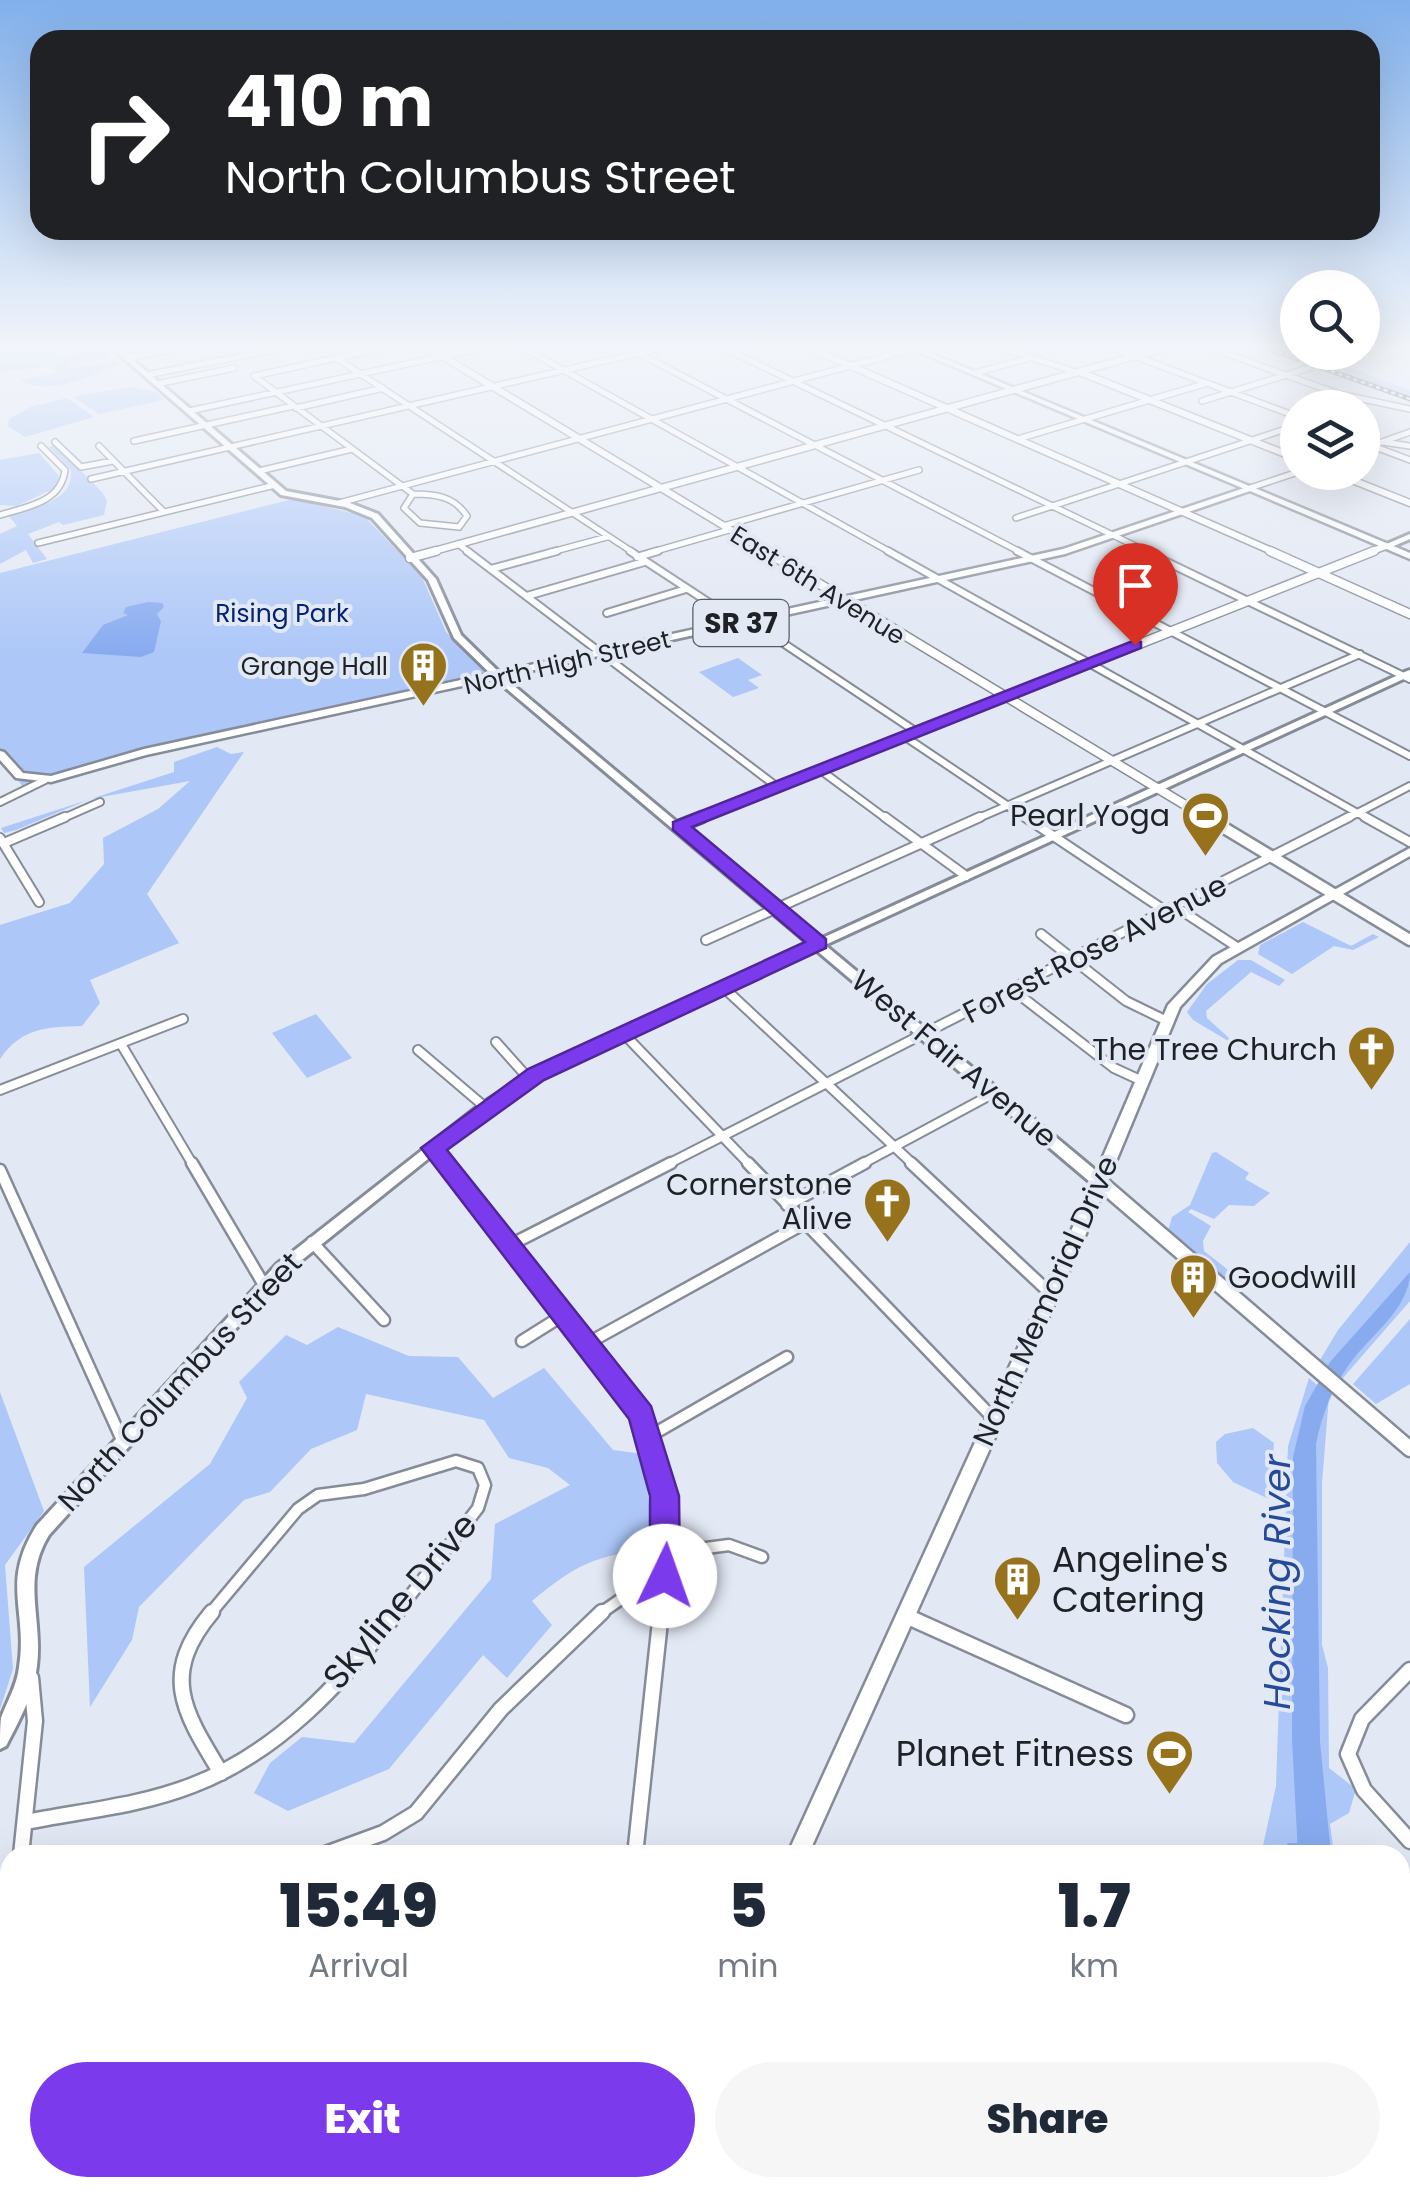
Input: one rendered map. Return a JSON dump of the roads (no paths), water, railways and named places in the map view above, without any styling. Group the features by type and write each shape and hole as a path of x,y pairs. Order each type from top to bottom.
{"main road":[{"path":"233,450 276,486"},
{"path":"1158,450 1410,556"},
{"name":"West Fair Avenue","path":"276,486 286,494 338,503 375,516 434,583 453,631 499,677 1101,1183"},
{"name":"North High Street","path":"46,780 134,754 1034,558 1250,488"},
{"path":"1386,546 1410,536"},
{"name":"North Columbus Street","path":"29,1660 24,1574 32,1544 264,1285 312,1242 485,1107 529,1078 623,1033 1408,676"},
{"path":"0,754 20,776 46,780"},
{"name":"North Memorial Drive","path":"801,1845 1101,1183 1165,1020 1194,981 1237,947 1410,851"},
{"path":"0,1740 19,1698 29,1660"}],"street":[{"path":"0,515 48,498 62,486 65,470 45,450"},
{"path":"64,450 81,467 113,460"},
{"path":"103,450 164,512"},
{"path":"92,479 219,450"},
{"path":"259,471 350,450"},
{"path":"353,450 413,494 444,497 462,507 467,516 459,528"},
{"path":"473,450 640,560 916,731"},
{"path":"338,503 546,450"},
{"name":"East 6th Avenue","path":"594,450 1410,940"},
{"path":"707,450 1410,842"},
{"path":"410,558 803,450"},
{"path":"823,450 1410,756"},
{"path":"935,450 1408,676"},
{"path":"1047,450 1410,614"},
{"path":"1016,518 1223,450"},
{"path":"1382,450 1410,460"},
{"path":"527,596 726,528 920,470"},
{"path":"1250,488 1280,478"},
{"path":"38,543 276,486"},
{"path":"1377,490 1410,503"},
{"path":"413,494 404,508 416,521 459,528 475,540"},
{"path":"491,569 606,537"},
{"path":"458,544 776,786"},
{"path":"679,826 1386,546"},
{"path":"607,612 686,589"},
{"path":"706,940 775,906 1360,654"},
{"path":"904,736 1053,836 1237,947"},
{"path":"819,769 966,876"},
{"name":"North High Street","path":"0,802 46,780"},
{"name":"Forest Rose Avenue","path":"510,1245 1410,786"},
{"path":"39,902 2,840 100,802"},
{"path":"1041,934 1126,1001 1165,1020"},
{"path":"723,988 1051,1294"},
{"path":"1014,990 1120,1072 1140,1080"},
{"path":"0,1090 183,1019"},
{"path":"623,1033 994,1419"},
{"path":"496,1042 529,1078"},
{"path":"121,1044 264,1285"},
{"path":"418,1050 485,1107"},
{"path":"787,1204 994,1093"},
{"path":"433,1148 632,1398 650,1436 665,1496 668,1553 636,1845"},
{"path":"0,1170 122,1440"},
{"name":"West Fair Avenue","path":"1101,1183 1410,1450"},
{"path":"588,1342 805,1223"},
{"path":"312,1242 384,1320"},
{"path":"522,1341 566,1314"},
{"path":"650,1436 786,1357"},
{"name":"Skyline Drive","path":"26,1822 172,1791 221,1773 290,1724 369,1648 477,1510 486,1485 478,1468 456,1461 364,1489 318,1495 298,1509 265,1548 200,1626 178,1670 186,1714 221,1773"},
{"path":"668,1553 728,1545 762,1557"},
{"path":"351,1845 382,1834 416,1813 501,1709 587,1622 634,1596 662,1600"},
{"path":"903,1615 1126,1715"},
{"name":"North Columbus Street","path":"23,1845 35,1721 29,1660"},
{"path":"1410,1670 1354,1724 1347,1748 1357,1781 1410,1841"}],"waterway":[{"path":"1289,1845 1299,1845"}],"place":[{"name":"Grange Hall","path":"423,708"},
{"name":"Pearl Yoga","path":"1205,858"},
{"name":"The Tree Church","path":"1372,1092"},
{"name":"Cornerstone Alive","path":"887,1244"},
{"name":"Goodwill","path":"1193,1320"},
{"name":"Angeline's Catering","path":"1017,1622"},
{"name":"Planet Fitness","path":"1169,1796"}],"park label":[{"name":"Rising Park","path":"282,613"}],"water label":[{"name":"Hocking River","path":"1277,1582"}]}
